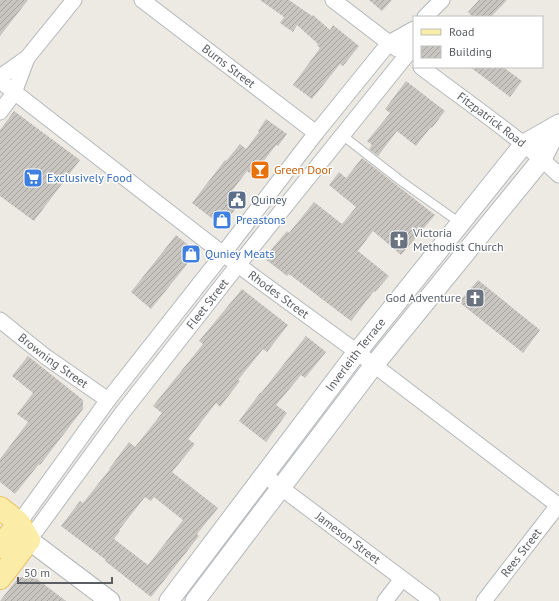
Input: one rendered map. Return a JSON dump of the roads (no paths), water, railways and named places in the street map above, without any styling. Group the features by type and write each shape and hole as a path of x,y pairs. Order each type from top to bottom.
{"main road":[{"path":"0,508 11,536"},
{"name":"Fleet Street","path":"0,578 11,536"}],"street":[{"path":"0,77 27,58 74,0"},
{"name":"Burns Street","path":"142,0 316,133"},
{"path":"333,0 410,59"},
{"path":"426,16 442,0"},
{"name":"Fleet Street","path":"11,536 108,400 316,133 389,43 413,29"},
{"name":"Fleet Street","path":"11,536 122,413 238,264 342,135 410,59 413,29"},
{"path":"0,112 14,93 27,58"},
{"name":"Fitzpatrick Road","path":"421,68 524,144 559,176"},
{"name":"Rhodes Street","path":"0,81 223,254 357,352 559,505"},
{"name":"Inverleith Terrace","path":"169,601 357,352 524,144 559,125"},
{"name":"Inverleith Terrace","path":"195,601 374,365 542,159 559,125"},
{"name":"Browning Street","path":"0,320 46,357 108,400"},
{"name":"Jameson Street","path":"264,475 432,601"},
{"name":"Rees Street","path":"484,601 559,505"},
{"path":"11,536 110,601"},
{"path":"385,601 402,579"}],"lane":[{"path":"342,135 460,224"}],"place":[{"name":"Green Door","path":"260,170"},
{"name":"Exclusively Food","path":"33,178"},
{"name":"Quiney","path":"237,200"},
{"name":"Preastons","path":"222,220"},
{"name":"Victoria Methodist Church","path":"399,240"},
{"name":"Quniey Meats","path":"191,254"},
{"name":"God Adventure","path":"475,298"}]}
